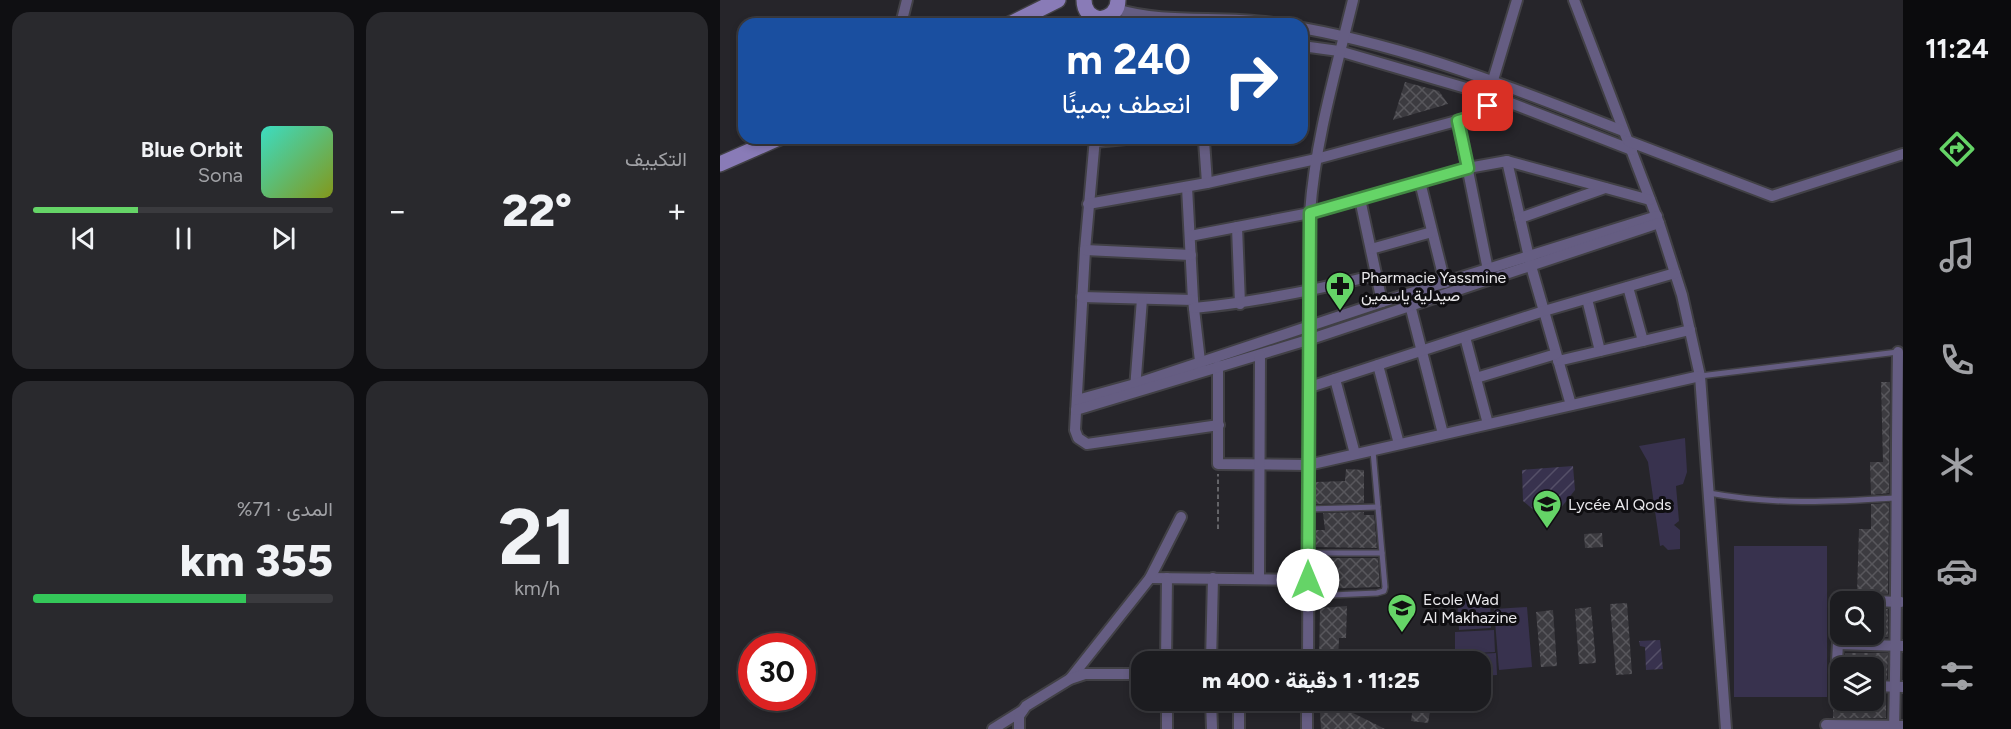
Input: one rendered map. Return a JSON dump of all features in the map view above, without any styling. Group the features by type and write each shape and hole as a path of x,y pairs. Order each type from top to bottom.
{"street":[{"path":"902,18 907,0"},
{"path":"1022,18 1058,0"},
{"path":"1084,0 1088,14 1112,12 1217,18"},
{"path":"1308,651 1310,213 1316,159 1339,51 1353,0"},
{"path":"1088,204 1187,187 1316,159 1475,116 1488,106 1493,80 1517,0"},
{"path":"1574,0 1658,220 1675,273 1700,376 1726,729"},
{"path":"1308,29 1344,36 1493,80 1628,140 1772,196 1903,154"},
{"path":"1308,47 1339,51 1490,94 1628,140"},
{"path":"1458,121 1488,270"},
{"path":"720,164 765,144"},
{"path":"1095,144 1082,297 1075,430 1078,438 1087,444 1219,425"},
{"path":"1204,144 1207,183"},
{"path":"1190,236 1310,213 1468,168 1507,161 1650,200"},
{"path":"1507,161 1530,262 1571,405"},
{"path":"1420,182 1445,283"},
{"path":"1187,187 1194,304 1201,367"},
{"path":"1520,218 1605,188"},
{"path":"1360,199 1382,302"},
{"path":"1201,367 1218,366 1311,339 1658,220"},
{"path":"1238,227 1240,304"},
{"path":"1371,249 1432,232"},
{"path":"1085,250 1191,255"},
{"path":"1077,405 1201,367 1382,302 1488,270 1530,262"},
{"path":"1310,387 1544,311 1675,273"},
{"path":"1082,297 1194,304 1240,304 1311,292 1376,275"},
{"path":"1628,287 1642,341"},
{"path":"1408,294 1443,434"},
{"path":"1135,388 1142,299"},
{"path":"1587,299 1600,351"},
{"path":"1476,378 1557,357 1600,351 1690,330"},
{"path":"1465,337 1488,424"},
{"path":"1826,725 1897,727 1900,646 1900,352"},
{"path":"1259,579 1260,355"},
{"path":"1378,365 1399,444"},
{"path":"1218,366 1218,464 1260,465 1308,465 1700,376"},
{"path":"1335,378 1355,454"},
{"path":"1070,679 1150,578 1180,518"},
{"path":"1150,578 1308,580"},
{"path":"1166,651 1167,578"},
{"path":"1211,651 1213,578"},
{"path":"1884,601 1900,602"},
{"path":"1869,645 1900,646"},
{"path":"993,729 1070,679 1085,674 1131,674"},
{"path":"1018,729 1017,724 1022,710"},
{"path":"1167,711 1167,729"},
{"path":"1211,711 1212,729"},
{"path":"1239,711 1239,729"},
{"path":"1307,729 1308,711"}],"lane":[{"path":"1700,376 1900,352"},
{"path":"1308,596 1384,591 1372,450"},
{"path":"1709,493 1774,502 1899,498"},
{"path":"1308,509 1378,507"},
{"path":"1308,553 1382,553"}],"path":[{"path":"1218,464 1218,529"}],"shaded area":[{"path":"1685,438 1687,472 1683,484 1676,486 1679,521 1674,525 1680,530 1680,549 1668,550 1663,545 1660,546 1648,462 1639,446"},
{"path":"1573,466 1575,490 1549,523 1523,501 1522,470"},
{"path":"1734,546 1827,546 1827,697 1734,697"},
{"path":"1490,597 1491,628 1459,630 1457,598"},
{"path":"1527,607 1532,667 1499,670 1494,609"},
{"path":"1494,630 1495,652 1455,651 1455,632"},
{"path":"1660,640 1663,669 1646,670 1645,647 1640,646 1639,641"},
{"path":"1491,653 1496,653 1497,675 1491,675"}],"building":[{"path":"1405,82 1439,91 1448,104 1393,120"},
{"path":"1881,382 1890,382 1889,493 1871,495 1870,462 1883,462"},
{"path":"1346,469 1364,470 1364,503 1316,504 1316,482 1345,481"},
{"path":"1889,503 1888,594 1884,594 1884,591 1857,591 1859,529 1871,529 1871,504"},
{"path":"1364,512 1364,515 1374,515 1377,548 1316,547 1316,530 1325,530 1323,513"},
{"path":"1602,533 1603,547 1585,548 1584,534"},
{"path":"1321,558 1378,558 1380,587 1316,589 1316,574 1321,574"},
{"path":"1627,603 1632,674 1616,675 1610,604"},
{"path":"1347,606 1346,638 1339,638 1338,651 1319,651 1320,608"},
{"path":"1591,607 1596,663 1579,664 1575,609"},
{"path":"1884,609 1888,609 1888,637 1884,637"},
{"path":"1553,610 1557,666 1541,667 1536,612"},
{"path":"1845,653 1888,653 1887,679 1884,679 1884,657 1845,657"},
{"path":"1884,694 1886,694 1886,718 1833,718 1833,711 1884,711"},
{"path":"1320,711 1349,711 1385,729 1321,729"},
{"path":"1412,711 1430,711 1428,723 1411,721"}],"place":[{"name":"Pharmacie Yassmine صيدلية ياسمين","path":"1340,312"},
{"name":"Lycée Al Qods","path":"1547,530"},
{"name":"Ecole Wad Al Makhazine","path":"1402,634"}],"route":[{"path":"1308,580 1310,213 1468,168 1458,121 1475,116 1488,106"}]}
